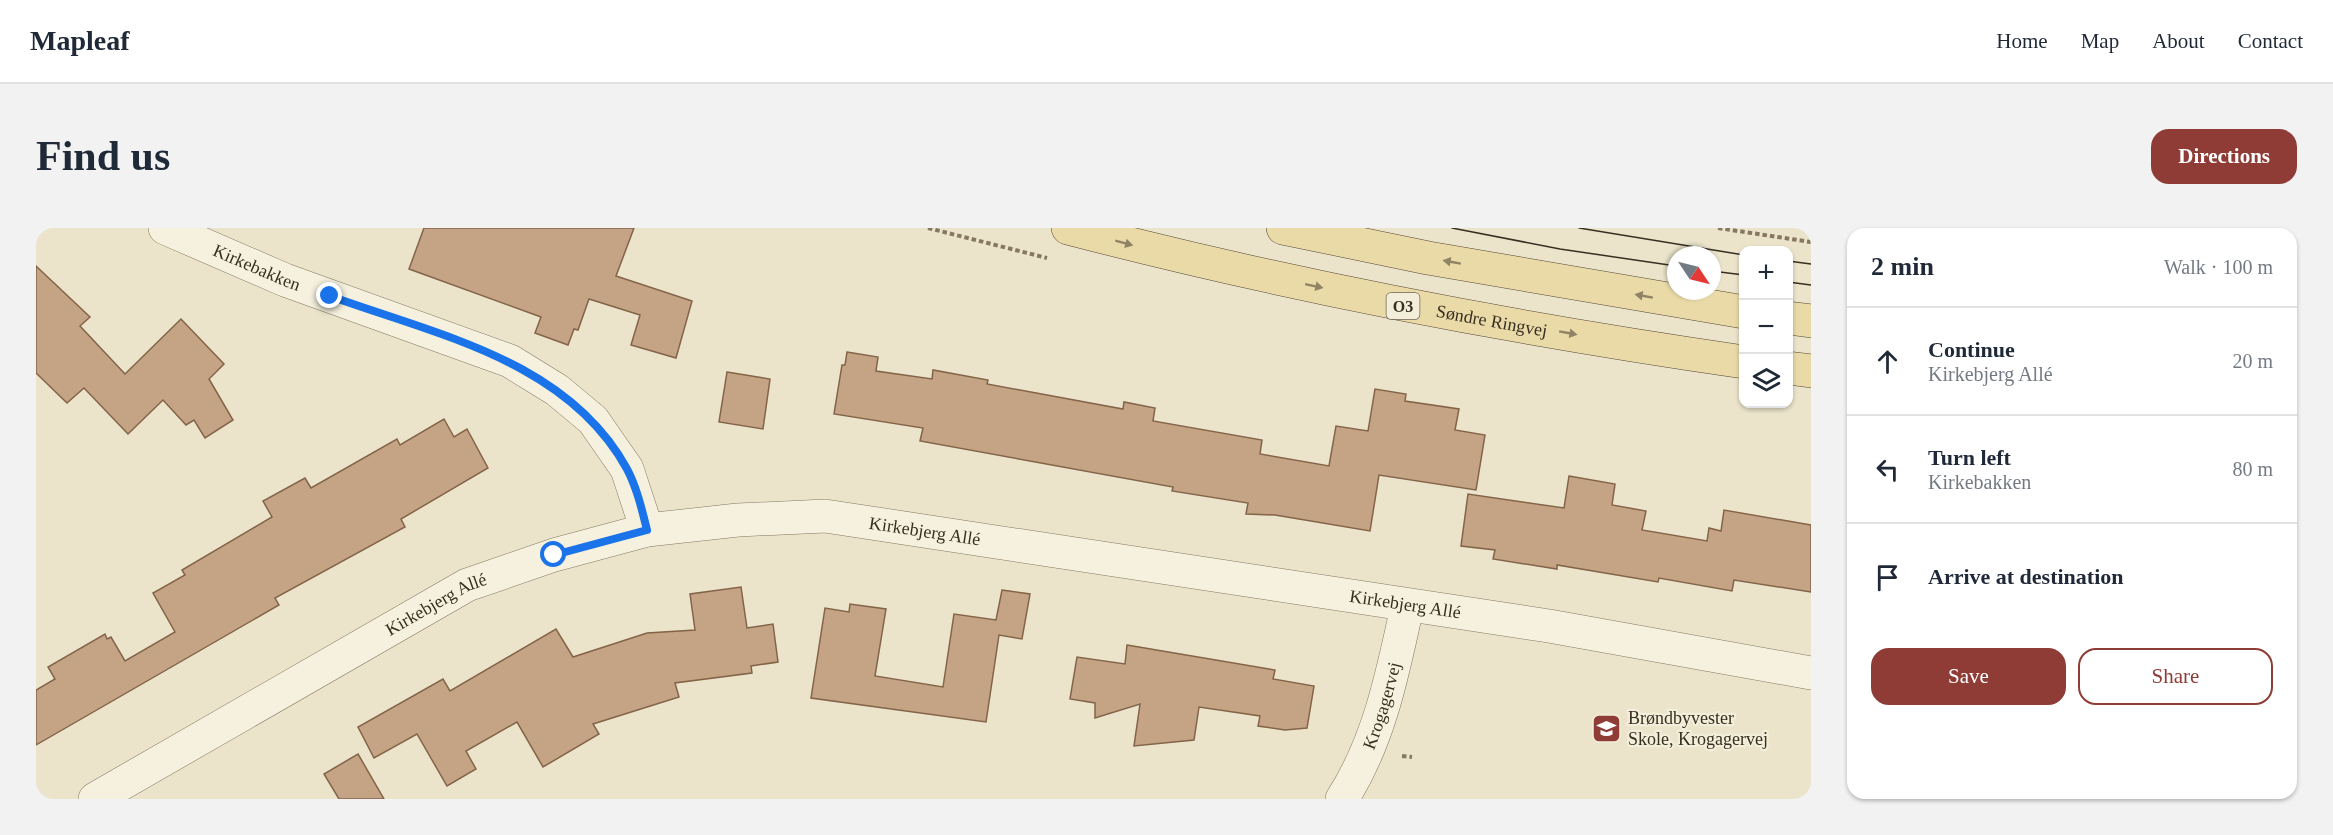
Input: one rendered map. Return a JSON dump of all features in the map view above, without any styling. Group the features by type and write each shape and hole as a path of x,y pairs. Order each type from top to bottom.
{"main road":[{"name":"Søndre Ringvej","path":"1068,228 1175,256 1406,306 1739,361"},
{"path":"1283,228 1428,258 1739,311"},
{"path":"1793,319 1811,321"},
{"path":"1793,369 1811,371"}],"street":[{"name":"Kirkebakken","path":"165,228 285,280 510,361 557,390 593,420 627,469 635,487 647,530"},
{"name":"Kirkebjerg Allé","path":"95,799 467,585 554,555 647,530 738,520 825,516 1407,607 1549,626 1811,672"},
{"name":"Krogagervej","path":"1342,799 1359,773 1369,750 1407,607"}],"path":[{"path":"1718,228 1811,242"}],"building":[{"path":"424,228 634,228 616,276 692,301 676,358 631,345 640,315 589,299 578,330 574,329 568,345 535,333 541,317 409,269"},
{"path":"36,266 90,317 80,326 125,374 181,319 224,364 209,379 233,420 205,438 194,420 186,425 163,400 128,434 84,388 67,403 36,373"},
{"path":"847,352 878,357 876,371 932,379 933,370 988,380 987,384 1123,409 1124,402 1155,408 1153,421 1262,440 1260,454 1329,466 1336,426 1368,431 1375,389 1406,394 1405,401 1459,409 1455,430 1485,435 1476,490 1379,475 1370,531 1275,515 1246,514 1248,503 1172,491 1173,487 920,441 923,428 834,414 842,365 845,365"},
{"path":"727,372 770,379 763,429 719,422"},
{"path":"444,419 454,437 467,429 488,468 401,519 405,527 275,598 279,605 36,745 36,690 55,679 48,667 105,634 107,639 111,637 125,661 175,632 153,593 185,575 182,570 272,517 263,501 305,478 311,488 397,439 400,445"},
{"path":"1569,476 1615,484 1612,505 1646,511 1642,530 1707,541 1709,528 1721,531 1724,510 1811,525 1811,592 1734,580 1732,591 1659,578 1658,582 1557,565 1557,569 1493,559 1495,550 1461,546 1468,494 1564,508"},
{"path":"741,587 747,628 773,624 778,662 751,666 752,673 675,683 679,697 593,724 599,734 543,767 517,722 466,751 476,769 447,786 417,734 374,758 358,727 443,679 450,691 556,629 573,657 647,633 695,630 690,594"},
{"path":"1002,590 1030,594 1022,639 999,635 986,722 811,698 825,608 849,612 850,604 886,609 875,676 943,687 954,614 996,620"},
{"path":"1127,645 1275,670 1273,679 1314,686 1307,728 1285,730 1258,726 1260,716 1199,707 1194,740 1134,746 1140,704 1095,718 1095,703 1070,699 1077,657 1125,664"},
{"path":"358,754 384,799 339,799 324,774"}],"tram line":[{"path":"1452,228 1560,249 1667,265"},
{"path":"1579,228 1739,254"},
{"path":"1793,262 1811,264"},
{"path":"1721,272 1739,274"},
{"path":"1793,283 1811,285"}],"place":[{"name":"Brøndbyvester Skole, Krogagervej","path":"1607,728"}],"route":[{"path":"330,296 510,361 557,390 593,420 627,469 635,487 647,530 554,555"}]}
